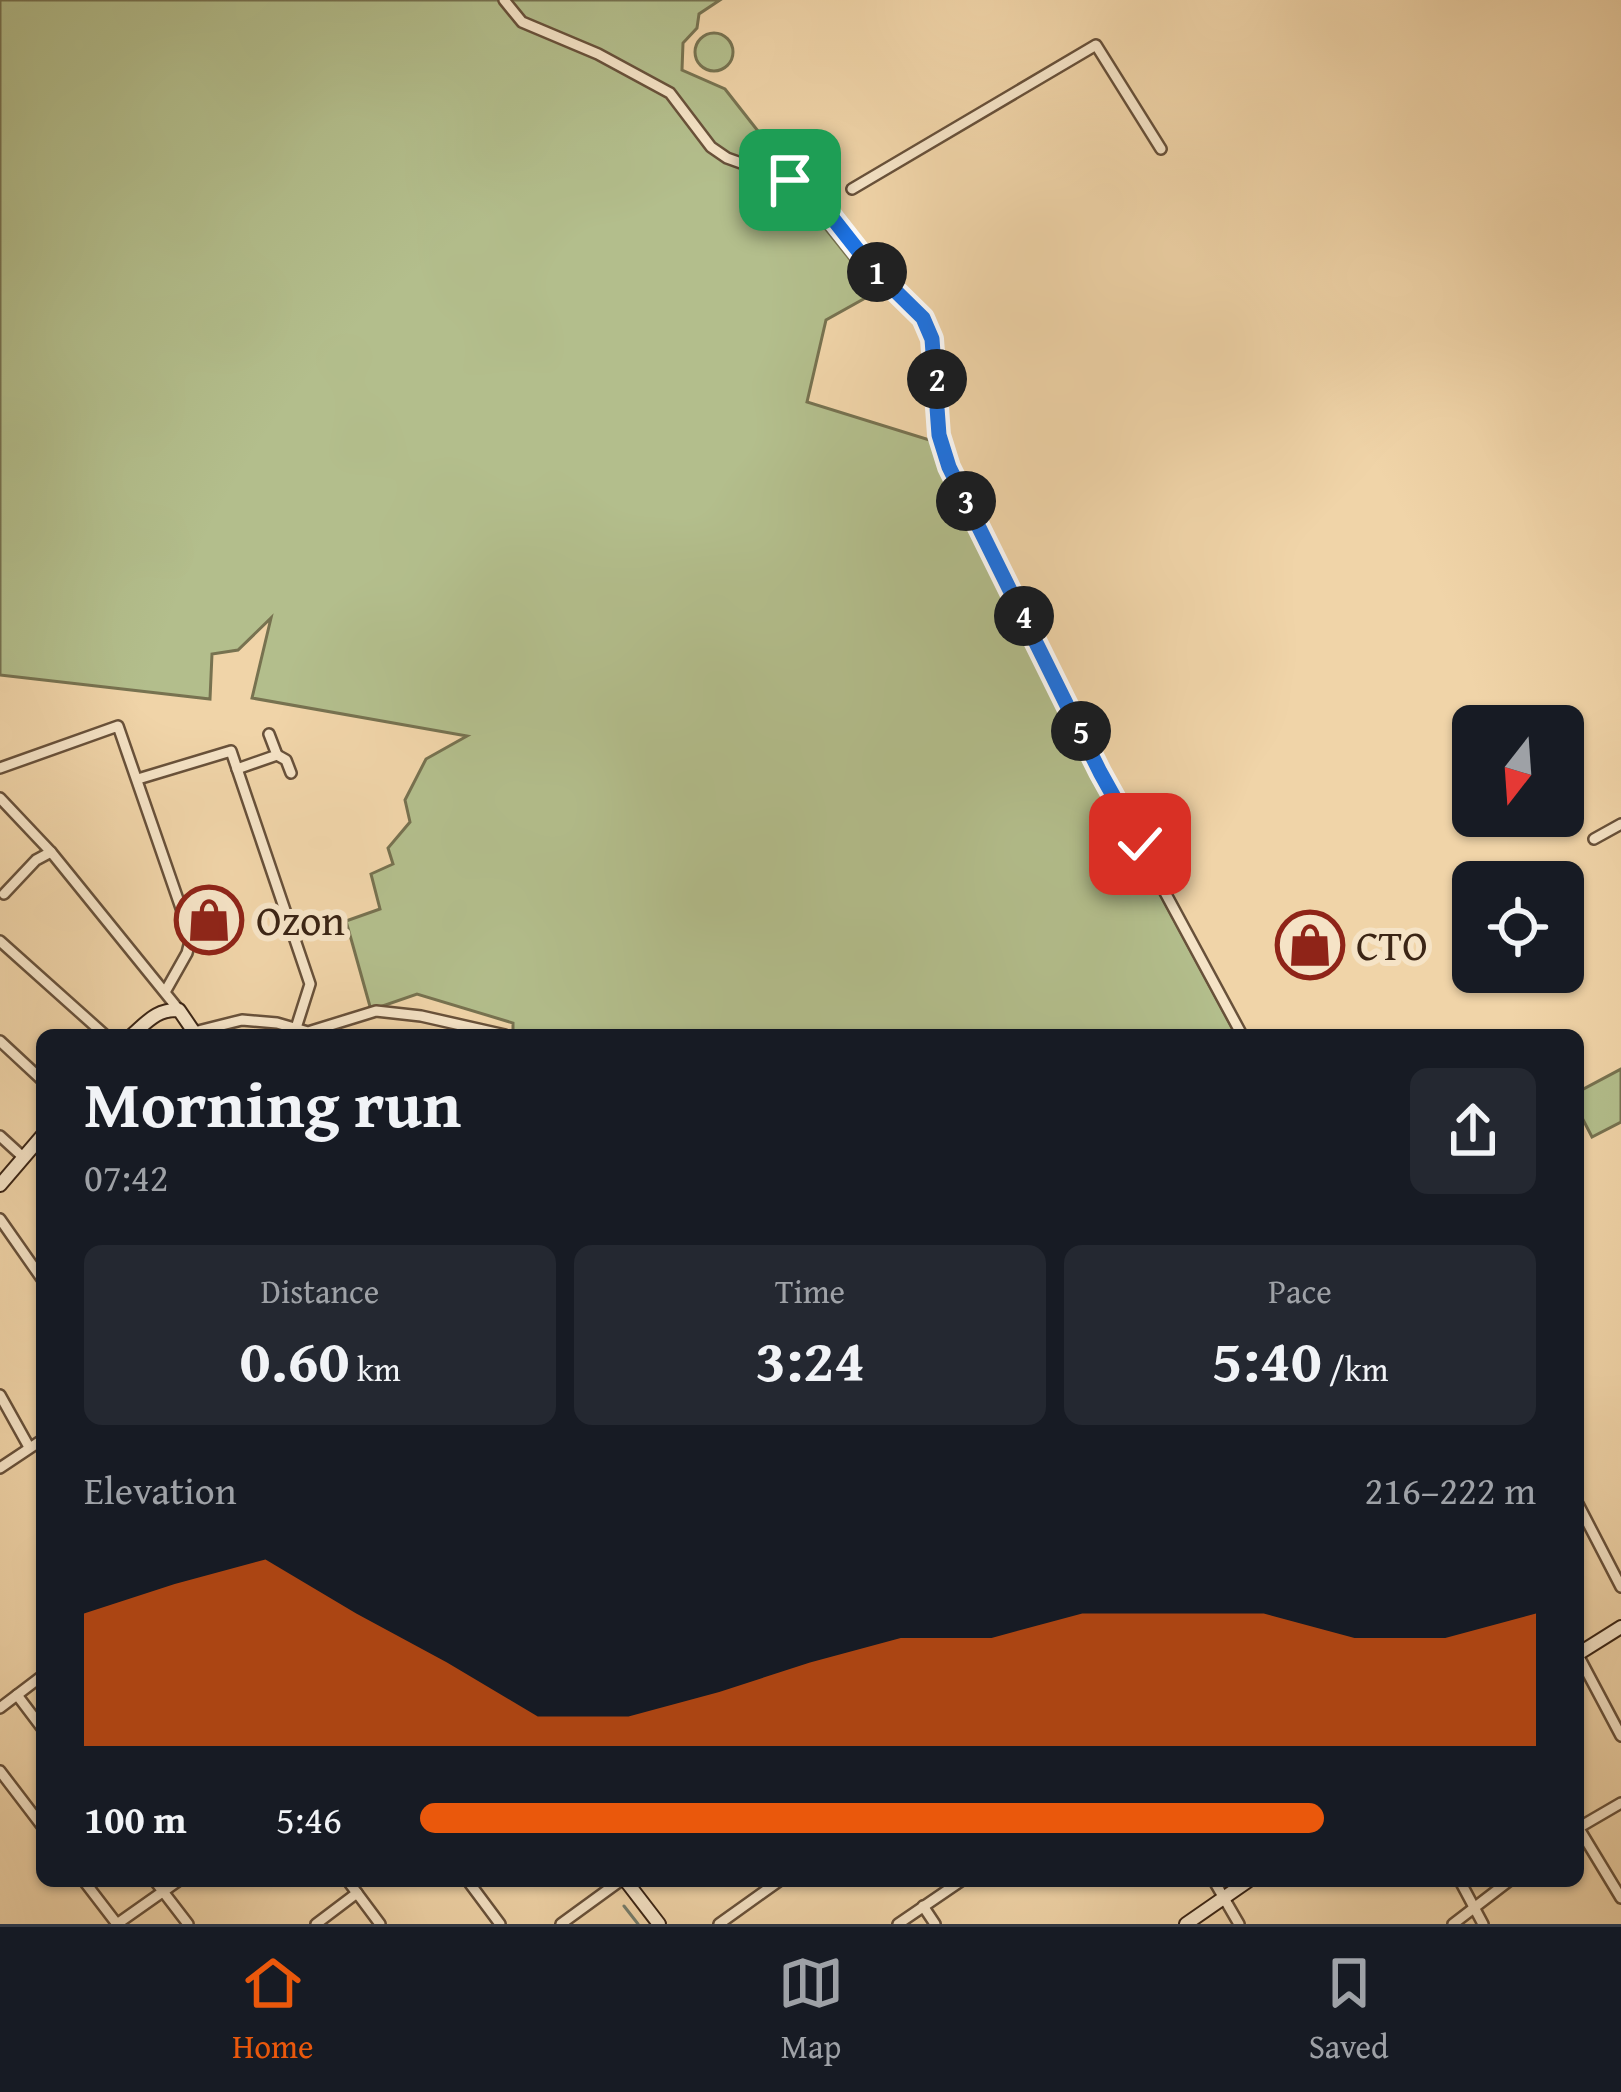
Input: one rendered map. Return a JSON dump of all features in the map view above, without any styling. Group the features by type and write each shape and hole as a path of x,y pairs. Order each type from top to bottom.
{"street":[{"path":"504,0 522,22 598,54 670,93 711,147 727,158 808,187 854,248 923,318 932,339 939,435 949,467 1100,772 1239,1029"},
{"path":"852,189 1096,45 1161,149"},
{"path":"0,768 118,726 190,937 187,953 165,992"},
{"path":"269,734 291,772"},
{"path":"138,779 231,751 310,984 296,1028 242,1020 212,1029"},
{"path":"237,769 277,755"},
{"path":"0,798 51,852 192,1029"},
{"path":"1594,838 1621,824"},
{"path":"4,894 36,860 51,852"},
{"path":"0,941 98,1029"},
{"path":"139,1029 155,1013 179,1010"},
{"path":"325,1029 376,1011 478,1029"},
{"path":"0,1041 36,1074"},
{"path":"0,1136 23,1157"},
{"path":"0,1184 36,1143"},
{"path":"0,1219 36,1270"},
{"path":"0,1395 28,1447"},
{"path":"0,1468 36,1443"},
{"path":"1584,1516 1621,1587"},
{"path":"1584,1651 1621,1627"},
{"path":"1584,1666 1621,1736"},
{"path":"0,1708 36,1681"},
{"path":"17,1695 36,1720"},
{"path":"0,1771 36,1818"},
{"path":"1584,1825 1621,1804"},
{"path":"1584,1838 1621,1898"},
{"path":"89,1887 117,1924 170,1887"},
{"path":"160,1887 188,1924"},
{"path":"352,1887 380,1924"},
{"path":"472,1887 500,1924"},
{"path":"561,1924 614,1887"},
{"path":"628,1887 659,1924"},
{"path":"719,1924 771,1887"},
{"path":"898,1924 948,1887"},
{"path":"1218,1887 1239,1924"},
{"path":"1186,1924 1240,1887"},
{"path":"1463,1887 1483,1924"},
{"path":"1454,1924 1502,1887"},
{"path":"316,1924 357,1893"},
{"path":"923,1906 935,1924"}],"green space":[{"path":"0,0 720,0 699,14 697,28 683,43 682,70 725,89 783,163 744,163 801,198 876,292 826,320 807,402 936,442 1089,762 1233,1029 513,1029 513,1023 417,994 371,1010 346,921 380,909 371,874 393,864 388,848 410,822 405,800 426,759 467,736 252,698 271,618 238,650 212,654 210,699 0,675"},
{"path":"714,33 727,39 733,52 727,65 714,71 701,65 695,52 701,39"},
{"path":"1621,1069 1621,1122 1592,1137 1584,1122 1584,1089"}],"waterway":[{"path":"624,1906 638,1924"}],"place":[{"name":"Ozon","path":"209,920"},
{"name":"СТО","path":"1310,945"}],"route":[{"path":"790,180 808,187 871,267 923,318 932,339 939,435 949,467 1140,844"}]}
